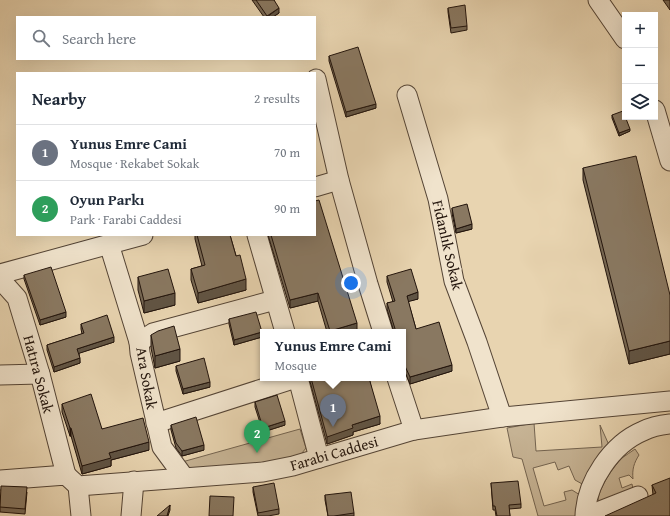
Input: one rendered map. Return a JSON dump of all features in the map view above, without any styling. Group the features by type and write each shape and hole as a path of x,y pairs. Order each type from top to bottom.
{"street":[{"path":"598,0 622,35"},
{"path":"316,79 339,180 382,329"},
{"name":"Fidanlık Sokak","path":"407,95 438,199 454,281 477,342 502,417"},
{"path":"658,120 670,161"},
{"path":"316,187 339,180"},
{"path":"0,274 139,236"},
{"path":"257,236 284,329"},
{"path":"109,244 139,342"},
{"name":"Hatıra Sokak","path":"0,279 18,298 72,480 81,516"},
{"name":"Ara Sokak","path":"184,478 162,447 140,353 139,342 153,333 275,300"},
{"path":"0,374 40,374"},
{"path":"156,423 288,381"},
{"path":"298,381 319,458"},
{"path":"398,381 414,430"},
{"name":"Farabi Caddesi","path":"0,480 134,481 263,472 293,466 414,430 502,417 670,401"},
{"path":"639,404 640,422 643,431"},
{"path":"638,496 586,516 585,506 589,491 601,469 614,452 622,444 643,431 670,424"},
{"path":"130,516 134,481"}],"shaded area":[{"path":"534,423 536,451 602,447 600,425 609,445 584,485 575,480 569,466 558,470 555,462 533,468 544,506 566,500 564,492 572,490 580,495 577,516 538,516 522,459 513,457 507,428"},
{"path":"300,429 306,448 298,458 187,472 182,462"},
{"path":"635,449 639,455 634,466 633,479 629,475 619,478 622,488 632,484 633,489 600,501 598,500 607,478 622,458"}],"building":[{"path":"256,0 274,0 279,8 267,16"},
{"path":"465,5 467,26 451,28 448,8"},
{"path":"358,47 376,104 346,112 329,56"},
{"path":"622,111 622,120 626,120 630,129 619,133 612,115"},
{"path":"636,156 670,295 670,341 629,351 583,168"},
{"path":"319,200 357,323 337,329 329,329 318,293 290,300 271,236 316,236 316,201"},
{"path":"467,204 472,224 456,229 452,208"},
{"path":"197,236 230,236 236,256 240,255 246,279 198,293 191,269 205,265"},
{"path":"51,267 66,312 40,320 24,275"},
{"path":"168,269 175,293 144,301 138,277"},
{"path":"411,269 418,292 407,296 416,329 439,322 452,365 410,377 406,368 406,329 395,329 387,303 395,301 387,276"},
{"path":"256,312 261,329 260,333 234,340 229,319"},
{"path":"107,315 114,337 77,349 80,358 54,367 47,345 84,333 81,324"},
{"path":"174,326 180,349 155,356 151,335"},
{"path":"204,358 210,382 183,389 176,366"},
{"path":"312,381 370,381 380,416 352,425 353,428 327,437"},
{"path":"91,394 102,429 143,418 149,442 109,453 111,458 82,466 62,404"},
{"path":"277,395 285,421 263,428 255,402"},
{"path":"196,417 204,445 182,451 176,443 171,425"},
{"path":"670,478 670,516 605,516 656,493 652,485"},
{"path":"518,481 521,504 509,505 510,516 497,516 495,506 493,506 491,483"},
{"path":"274,483 279,509 258,513 253,487"},
{"path":"1,486 27,487 25,509 0,507"},
{"path":"351,492 354,513 328,516 325,495"},
{"path":"210,496 234,497 233,516 209,516"},
{"path":"170,505 167,516 157,516"}],"place":[{"name":"Yunus Emre Cami","path":"333,427"},
{"name":"Oyun Parkı","path":"257,453"}]}
